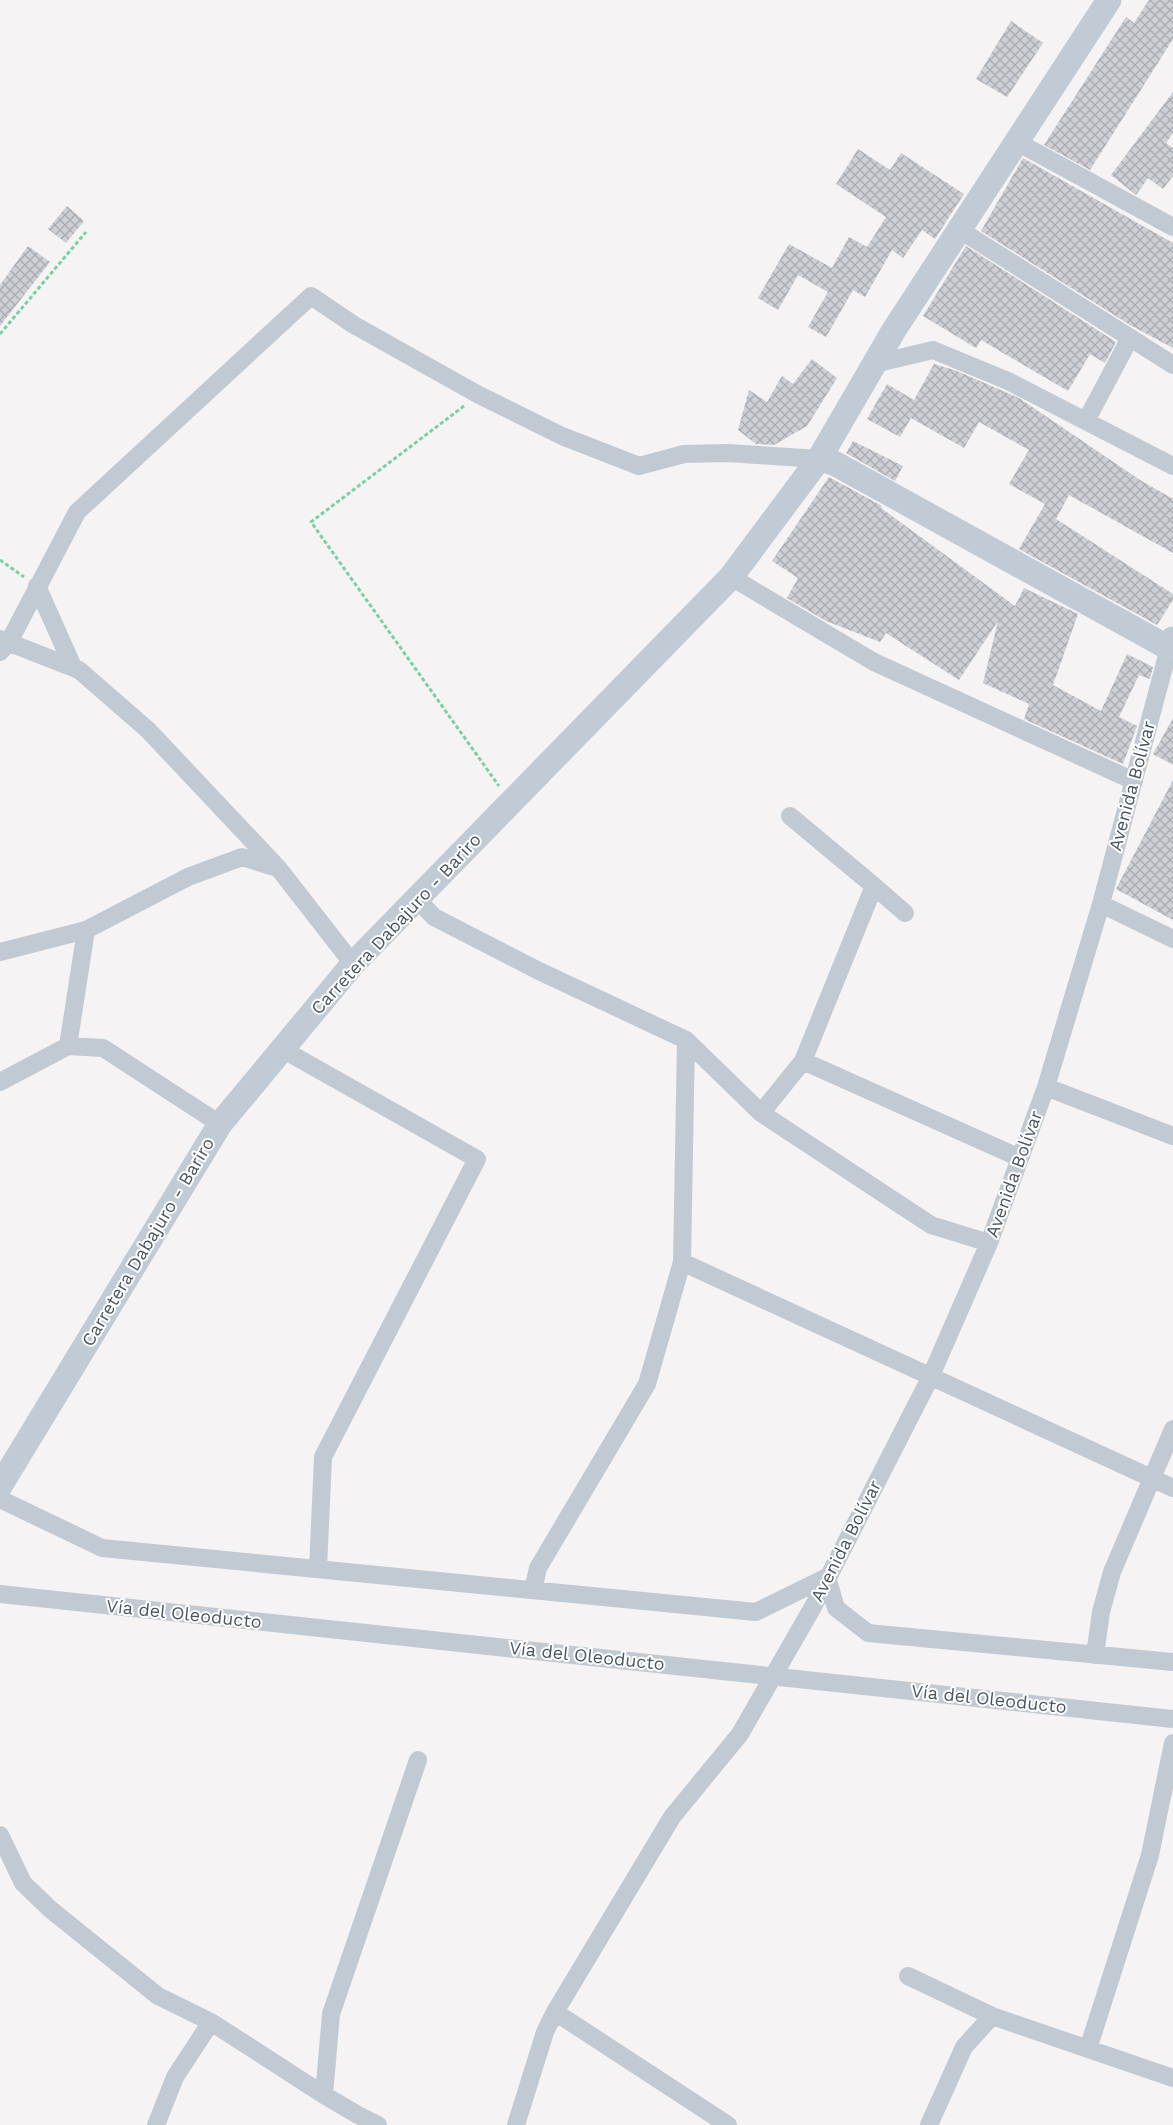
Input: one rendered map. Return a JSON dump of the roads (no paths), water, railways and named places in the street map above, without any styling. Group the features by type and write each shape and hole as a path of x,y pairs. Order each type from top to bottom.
{"street":[{"name":"Carretera Dabajuro - Bariro","path":"0,1486 220,1124 353,964 732,577 819,458 874,364 1109,0"},
{"path":"1017,142 1173,227"},
{"path":"960,230 1173,365"},
{"path":"353,964 278,868 148,730 79,670 3,644 77,512 311,296 354,325 478,394 562,436 639,466 684,454 728,453 819,458 834,463 1172,645"},
{"path":"1086,421 1130,338"},
{"path":"874,364 933,350 1008,381 1173,466"},
{"path":"732,577 874,662 1134,781"},
{"path":"37,586 73,667"},
{"name":"Avenida Bolívar","path":"516,2125 544,2032 555,2012 672,1817 740,1734 814,1605 930,1378 989,1243 1046,1086 1101,904 1172,645"},
{"path":"790,816 906,913"},
{"path":"0,952 86,930 188,877 242,857 278,868"},
{"path":"761,1113 803,1061 874,886"},
{"path":"417,899 434,917 539,971 686,1040 761,1113 931,1224 989,1243"},
{"path":"1101,904 1173,939"},
{"path":"68,1046 86,930"},
{"path":"533,1590 538,1568 647,1384 682,1262 686,1040"},
{"path":"0,1082 68,1046 103,1048 220,1124"},
{"path":"282,1049 477,1159 323,1457 318,1569"},
{"path":"803,1061 1020,1158"},
{"path":"1046,1086 1173,1136"},
{"path":"682,1262 930,1378 1173,1488"},
{"path":"1095,1655 1100,1612 1112,1572 1173,1429"},
{"path":"0,1499 102,1548 756,1612 827,1577 836,1608 868,1633 1173,1662"},
{"name":"Vía del Oleoducto","path":"0,1594 1173,1719"},
{"path":"1088,2049 1150,1855 1173,1743"},
{"path":"324,2095 331,2014 418,1760"},
{"path":"0,1835 23,1883 50,1909 158,1996 212,2022 324,2095 378,2125"},
{"path":"908,1976 992,2016 1173,2078"},
{"path":"555,2012 728,2125"},
{"path":"929,2125 964,2048 992,2016"},
{"path":"156,2125 174,2077 212,2022"}]}
